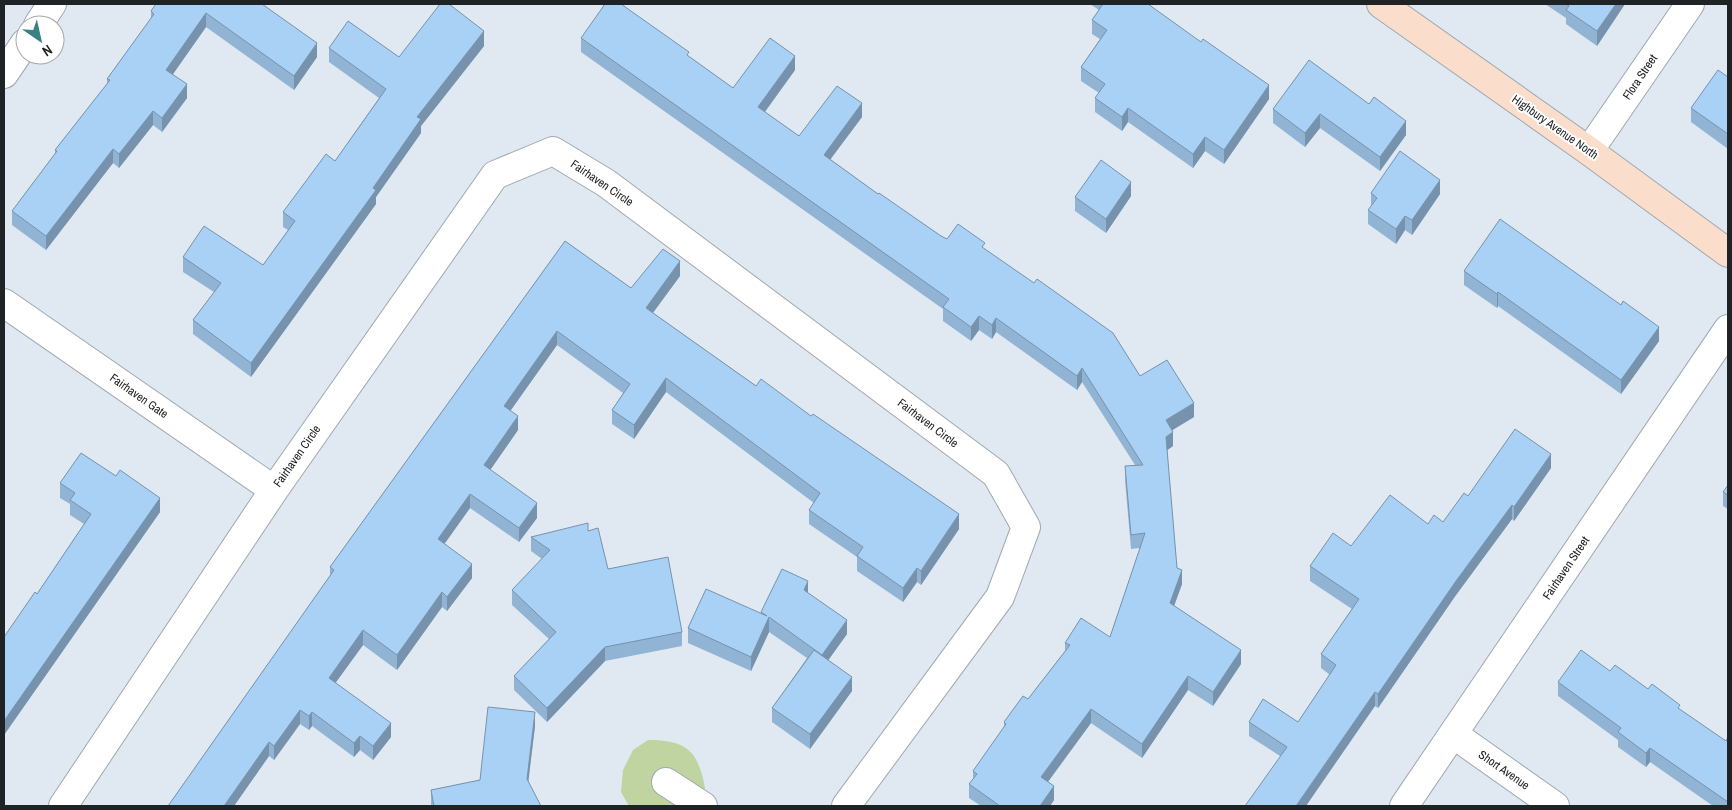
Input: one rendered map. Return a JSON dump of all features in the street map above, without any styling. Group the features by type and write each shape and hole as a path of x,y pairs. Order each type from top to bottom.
{"main road":[{"name":"Highbury Avenue North","path":"1381,4 1590,151 1728,253"}],"street":[{"name":"Flora Street","path":"1590,151 1690,4"},
{"path":"4,74 15,58"},
{"name":"Fairhaven Circle","path":"64,806 274,490 495,175 553,151 606,183 996,474 1026,527 1000,597 846,806"},
{"name":"Fairhaven Gate","path":"4,303 274,490"},
{"name":"Fairhaven Street","path":"1404,806 1728,329"},
{"name":"Short Avenue","path":"1453,734 1554,806"},
{"path":"666,782 703,806"}],"green space":[{"path":"648,740 672,742 681,745 694,757 699,765 705,788 695,806 629,806 621,792 623,770 633,750"}],"building":[{"path":"156,4 262,4 317,43 294,76 206,13 166,70 187,84 162,118 153,111 119,154 113,149 46,236 12,211 57,151 55,150 110,80 107,79 154,14 151,11"},
{"path":"440,4 449,4 484,31 417,117 421,119 373,188 376,190 251,363 193,320 221,283 183,257 204,226 263,265 295,221 283,212 326,154 335,161 386,89 329,48 348,21 399,57"},
{"path":"605,4 621,4 689,52 687,55 733,88 770,38 795,56 758,107 799,136 837,86 862,103 824,155 941,236 947,239 958,224 985,243 982,247 1034,283 1037,279 1113,333 1140,376 1167,360 1194,403 1166,420 1173,432 1166,437 1177,568 1182,570 1170,603 1241,650 1213,692 1188,676 1142,744 1091,709 1041,777 1054,786 1040,806 1000,806 969,784 977,774 973,771 1006,724 1004,722 1023,696 1028,699 1070,645 1065,643 1081,618 1110,637 1145,533 1131,535 1125,466 1143,465 1082,368 1077,376 996,318 992,325 979,316 971,327 943,307 949,299 581,38"},
{"path":"1103,4 1148,4 1201,42 1203,39 1269,85 1224,150 1205,137 1193,154 1128,108 1122,117 1095,98 1105,84 1081,67 1107,30 1092,20"},
{"path":"1565,4 1616,4 1597,31 1566,10 1569,6"},
{"path":"1309,60 1369,104 1374,97 1406,121 1380,157 1320,114 1305,133 1273,109"},
{"path":"1718,70 1728,77 1728,134 1691,108"},
{"path":"1400,151 1440,180 1412,220 1405,216 1396,229 1368,210 1377,198 1371,193"},
{"path":"1101,160 1131,182 1106,219 1075,197"},
{"path":"1500,219 1621,305 1623,301 1659,327 1621,380 1498,292 1497,294 1464,271"},
{"path":"565,241 631,288 663,249 680,261 646,308 756,386 761,379 811,416 813,414 959,514 921,571 917,568 903,588 857,556 863,547 809,510 820,493 666,378 634,425 612,410 630,384 557,331 504,406 518,416 484,465 537,503 519,528 470,494 438,539 472,564 447,597 442,592 397,655 363,630 329,678 391,723 373,746 360,736 354,743 312,712 309,716 300,710 274,746 269,742 224,806 168,806 334,570 330,567"},
{"path":"1515,429 1551,454 1514,507 1512,505 1456,581 1378,694 1375,692 1296,806 1245,806 1287,747 1249,722 1263,699 1298,722 1336,665 1321,654 1359,599 1310,566 1333,533 1351,546 1390,495 1428,524 1434,515 1443,522 1464,493 1468,496"},
{"path":"81,453 116,476 120,470 160,498 4,721 4,637 35,592 37,594 91,514 70,500 75,493 60,483"},
{"path":"1728,485 1728,495 1723,492"},
{"path":"588,523 588,531 598,528 608,569 668,557 682,632 605,647 547,708 514,676 556,632 512,590 550,550 531,537"},
{"path":"782,569 808,581 804,590 847,620 822,655 769,617 751,657 688,628 706,589 767,616 761,612"},
{"path":"814,650 852,677 810,734 772,708"},
{"path":"1581,650 1610,671 1615,665 1648,689 1652,684 1680,705 1678,708 1726,741 1728,737 1728,802 1650,748 1646,753 1618,732 1621,728 1558,682"},
{"path":"488,707 535,712 527,779 541,806 434,806 431,790 480,780"}]}
